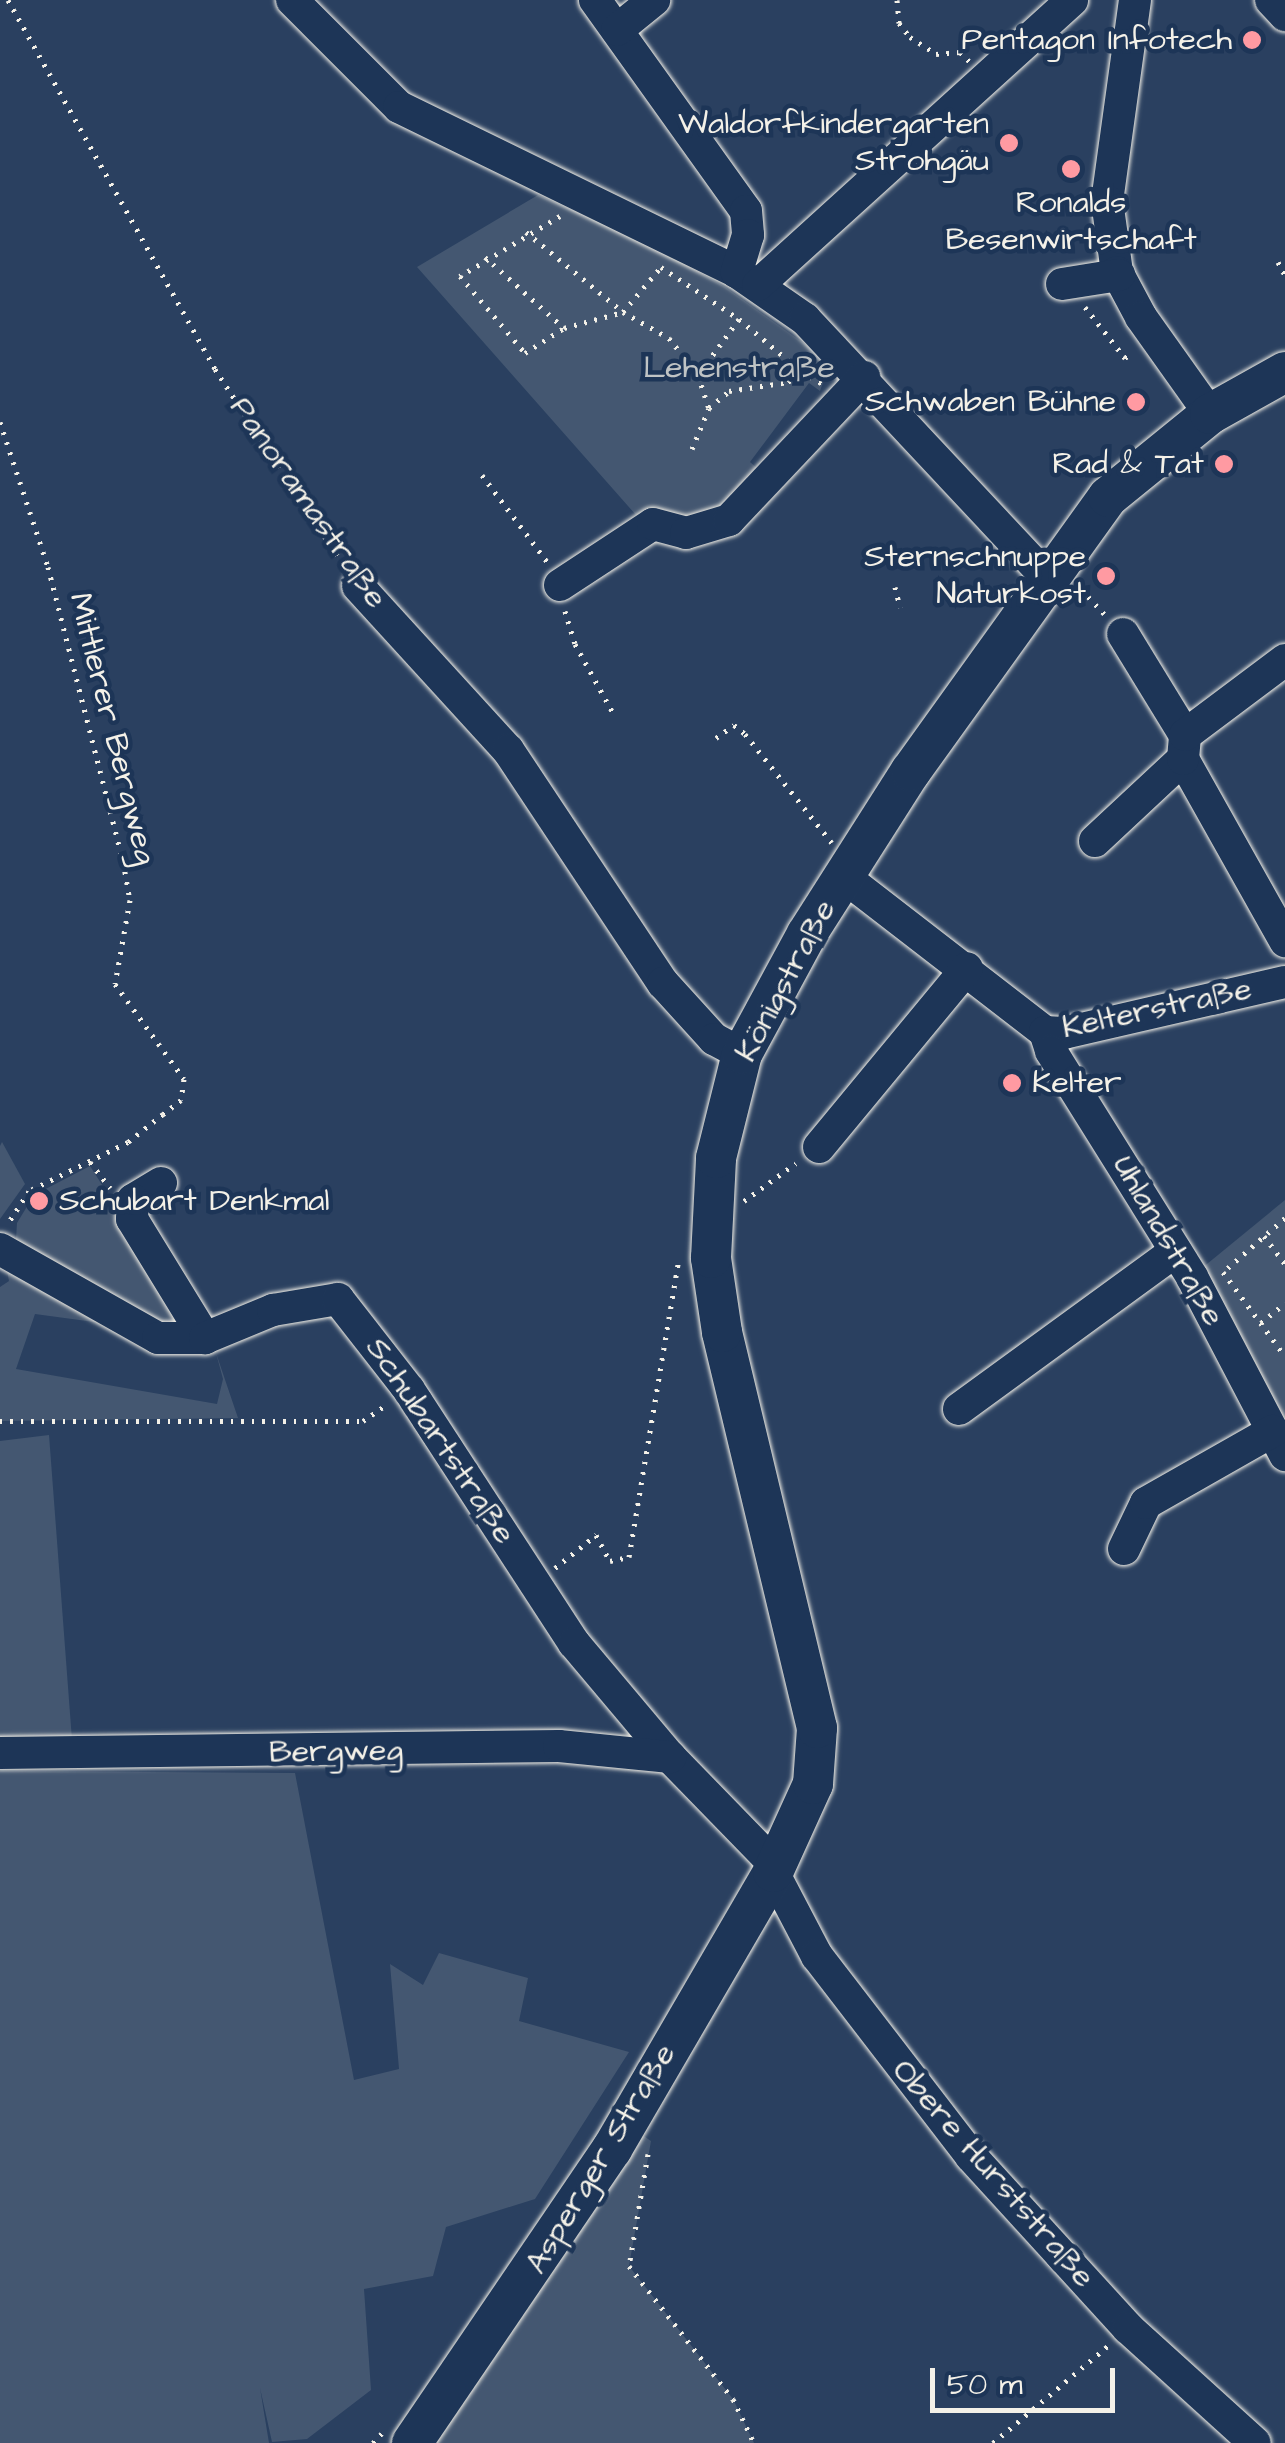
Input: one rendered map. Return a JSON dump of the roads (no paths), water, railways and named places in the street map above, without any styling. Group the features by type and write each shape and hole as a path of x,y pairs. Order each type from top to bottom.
{"main road":[{"name":"Königstraße","path":"775,1869 813,1784 817,1728 722,1332 710,1207 742,1054 849,866 1052,571 1108,497 1210,414 1285,372"},
{"name":"Asperger Straße","path":"412,2443 560,2232 775,1869"}],"street":[{"path":"292,0 399,107 747,278 805,319 853,388 1052,571"},
{"path":"594,0 746,211 747,278"},
{"path":"618,30 654,0"},
{"path":"747,278 1072,0"},
{"path":"1270,0 1285,15"},
{"path":"1134,10 1106,201 1119,274 1140,317 1210,414"},
{"path":"1062,284 1119,274"},
{"path":"560,585 653,524 686,533 729,520 853,388"},
{"name":"Panoramastraße","path":"358,586 508,750 663,983 714,1040 742,1054"},
{"path":"1123,634 1285,941"},
{"path":"1095,841 1184,747 1285,660"},
{"name":"Kelterstraße","path":"849,866 1045,1032 1064,1033 1285,982"},
{"path":"818,1147 967,968"},
{"name":"Uhlandstraße","path":"1045,1032 1050,1051 1176,1251 1279,1443"},
{"path":"161,1183 132,1200 132,1218 205,1338"},
{"name":"Schubartstraße","path":"0,1249 158,1338 205,1338 273,1310 338,1299 408,1390 574,1643 670,1757 775,1869"},
{"path":"959,1408 1176,1251"},
{"path":"1124,1550 1146,1503 1279,1443"},
{"name":"Bergweg","path":"0,1753 559,1746 670,1757"},
{"name":"Obere Hurststraße","path":"775,1869 817,1956 971,2156 1128,2328 1255,2443"}],"place":[{"name":"Pentagon Infotech","path":"1252,40"},
{"name":"Waldorfkindergarten Strohgäu","path":"1009,143"},
{"name":"Ronalds Besenwirtschaft","path":"1071,169"},
{"name":"Schwaben Bühne","path":"1136,402"},
{"name":"Rad & Tat","path":"1224,464"},
{"name":"Sternschnuppe Naturkost","path":"1106,576"},
{"name":"Kelter","path":"1012,1083"},
{"name":"Schubart Denkmal","path":"39,1201"}],"park label":[{"name":"Lehenstraße","path":"739,368"}]}
